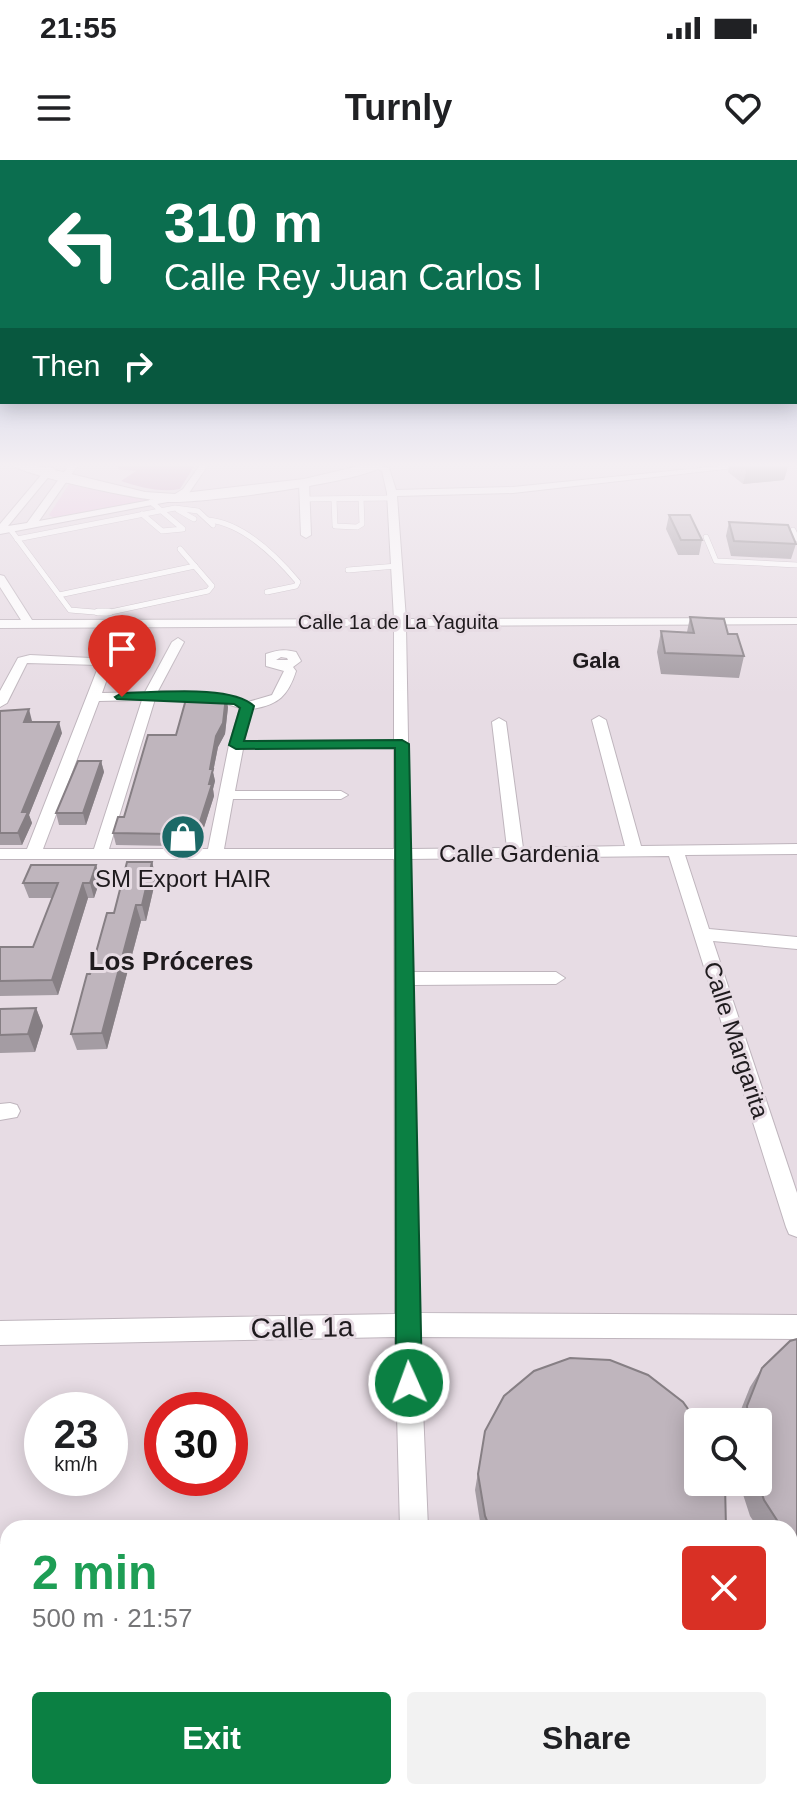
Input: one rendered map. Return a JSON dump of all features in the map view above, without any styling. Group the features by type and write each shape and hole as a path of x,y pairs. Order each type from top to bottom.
{"street":[{"path":"395,542 400,622 407,1325 414,1520"},
{"path":"0,578 28,623"},
{"name":"Calle 1a de La Yaguita","path":"0,624 797,621"},
{"path":"100,854 149,697 178,642"},
{"path":"0,703 22,661 107,662 33,854"},
{"path":"95,697 216,697 238,700 247,706 274,700 283,694 290,671 286,666"},
{"path":"215,854 236,745 247,706"},
{"path":"599,720 635,853"},
{"path":"499,722 516,854"},
{"path":"236,745 402,744"},
{"path":"227,795 341,795"},
{"name":"Calle Gardenia","path":"0,854 516,854 797,849"},
{"name":"Calle Margarita","path":"676,852 797,1227"},
{"path":"701,934 797,943"},
{"path":"402,979 556,978"},
{"name":"Calle 1a","path":"0,1333 407,1325 797,1327"}],"lane":[{"path":"19,542 70,610 89,613 106,613 208,591 212,586 180,549"},
{"path":"252,542 298,582 296,586 267,592"},
{"path":"708,542 716,561 797,565"},
{"path":"59,595 195,566"},
{"path":"348,570 397,566"}],"building":[{"path":"745,542 795,542 796,544"},
{"path":"690,617 724,619 728,634 737,634 744,656 665,653 661,631 694,633"},
{"path":"188,692 226,696 223,723 216,736 210,769 213,769 209,784 212,784 197,831 113,833 118,817 124,817 148,735 176,735"},
{"path":"29,709 24,722 59,722 22,812 28,812 18,833 0,833 0,711"},
{"path":"78,761 101,761 83,813 56,813"},
{"path":"127,862 152,862 142,905 136,905 102,1033 71,1034 107,913 114,913"},
{"path":"31,865 96,865 90,883 83,883 52,980 0,981 0,947 33,947 58,883 23,883"},
{"path":"36,1008 28,1034 0,1035 0,1009"},
{"path":"797,1339 797,1520 777,1520 763,1496 772,1496 772,1408 747,1406 762,1368 790,1341"},
{"path":"570,1358 610,1360 648,1375 687,1408 684,1408 684,1496 725,1496 726,1520 487,1520 478,1474 485,1431 504,1396 534,1371"}],"place":[{"name":"SM Export HAIR","path":"183,837"}],"district":[{"name":"Gala","path":"596,660"},
{"name":"Los Próceres","path":"171,961"}],"route":[{"path":"122,697 216,697 238,700 247,706 236,745 402,744 409,1383"}]}
